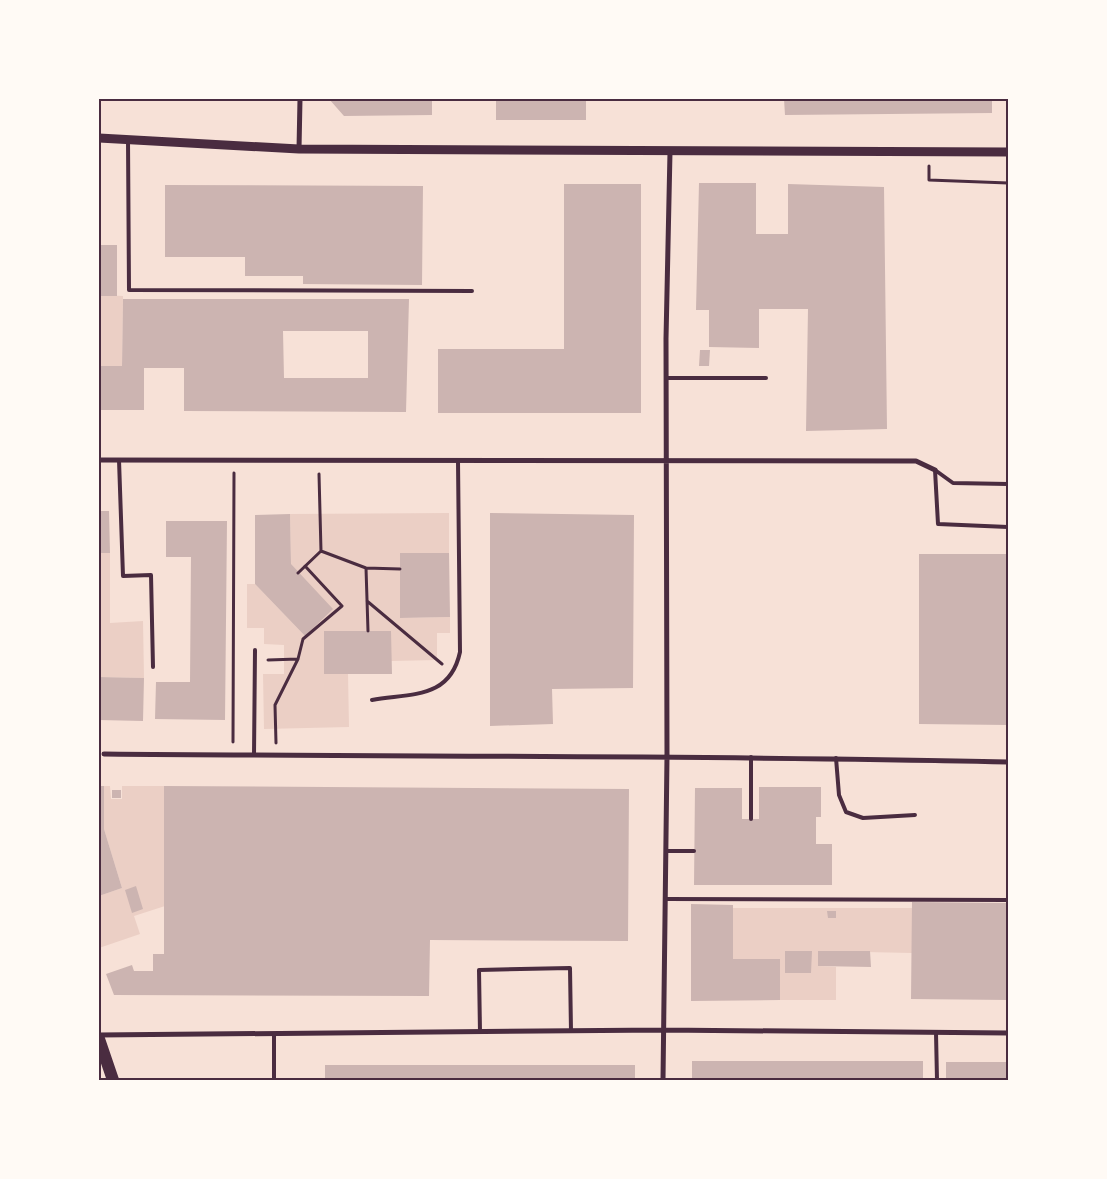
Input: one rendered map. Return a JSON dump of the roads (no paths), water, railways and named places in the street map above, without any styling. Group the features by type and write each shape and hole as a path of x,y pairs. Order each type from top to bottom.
{"main road":[{"path":"99,1038 113,1080"}],"street":[{"path":"299,149 300,99"},
{"path":"99,138 128,138 299,149 1008,152"},
{"path":"663,1080 667,756 666,378 670,152"},
{"path":"984,153 1008,158"},
{"path":"99,460 916,461 935,470"},
{"path":"104,754 494,758 667,756 1008,762"},
{"path":"99,1035 663,1030 1008,1033"}],"lane":[{"path":"128,138 129,290 472,291"},
{"path":"666,378 766,378"},
{"path":"119,460 123,576 150,575 153,667"},
{"path":"372,700 436,689 450,678 460,652 458,461"},
{"path":"935,470 953,483 1008,484"},
{"path":"935,470 938,524 1008,527"},
{"path":"254,650 254,755"},
{"path":"751,757 751,819"},
{"path":"836,758 839,795 846,812 863,818 916,815"},
{"path":"666,851 694,851"},
{"path":"665,898 1008,900"},
{"path":"480,1032 479,970 570,968 571,1031"},
{"path":"936,1033 937,1080"},
{"path":"274,1034 274,1080"}]}
